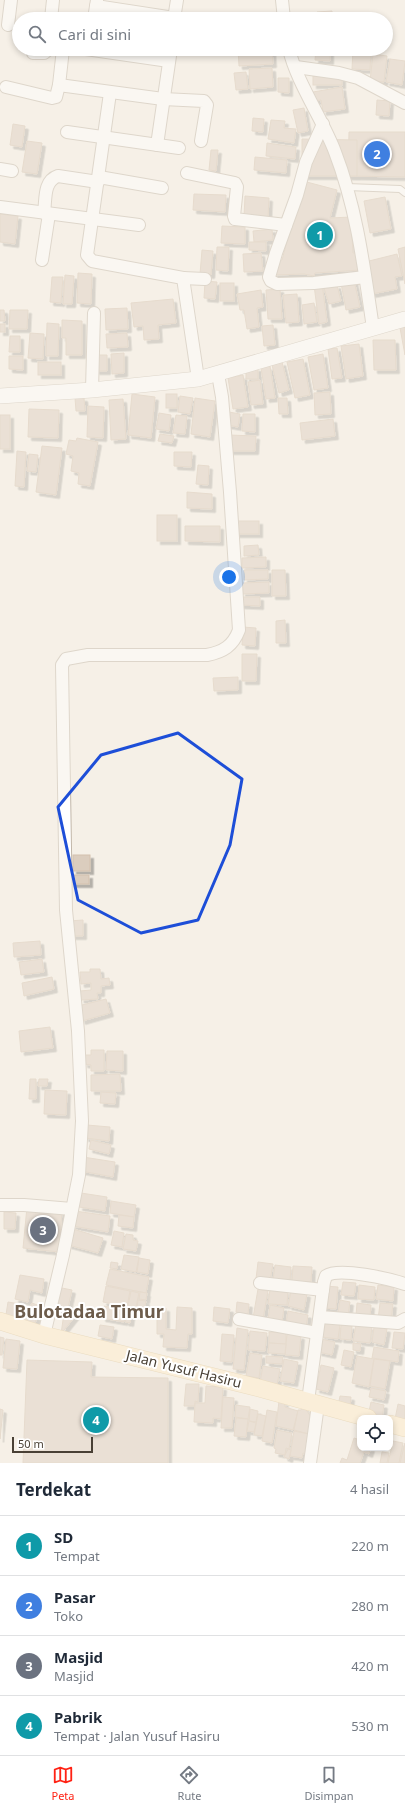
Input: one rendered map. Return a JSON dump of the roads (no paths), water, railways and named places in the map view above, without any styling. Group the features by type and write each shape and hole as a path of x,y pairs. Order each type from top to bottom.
{"main road":[{"name":"Jalan Yusuf Hasiru","path":"0,1321 44,1335 357,1415"},
{"path":"393,1425 405,1428"}],"street":[{"path":"8,25 11,0"},
{"path":"52,12 53,0"},
{"path":"175,12 177,0"},
{"path":"282,0 283,12"},
{"path":"97,3 136,6 155,12"},
{"path":"6,87 52,98 56,97 59,85 61,56"},
{"path":"157,145 170,56"},
{"path":"292,56 335,152 347,188 359,234 373,328"},
{"path":"296,67 339,73 358,78 405,103"},
{"path":"59,85 163,99 204,101 206,103 201,141"},
{"path":"110,93 88,255 92,261 182,278 205,279"},
{"path":"323,124 306,162 297,195 269,277 271,282 277,284 296,284 366,277"},
{"path":"67,132 179,148"},
{"path":"0,169 12,171"},
{"path":"187,174 235,183 237,186 235,219 286,225"},
{"path":"42,260 48,184 52,178 58,176 162,188"},
{"path":"0,207 139,225"},
{"path":"182,278 198,379"},
{"path":"92,390 94,313"},
{"path":"0,396 92,390 198,379 405,319"},
{"path":"44,1335 63,1255 79,1175 82,1121 82,1083 66,910 62,665 66,659 88,655 207,655 221,652 236,637 239,630 230,492 222,397 218,374"},
{"path":"0,1205 24,1205 72,1209"},
{"path":"310,1463 317,1333 326,1276 333,1272 371,1276 405,1284"},
{"path":"260,1283 323,1290"},
{"path":"320,1316 398,1323 405,1320"},
{"path":"239,1319 317,1333"}],"lane":[{"path":"347,188 400,189 405,193"}],"place":[{"name":"Pasar","path":"377,154"},
{"name":"SD","path":"320,235"},
{"name":"Masjid","path":"43,1230"},
{"name":"Pabrik","path":"96,1420"}],"district":[{"name":"Bulotadaa Timur","path":"89,1312"}]}
